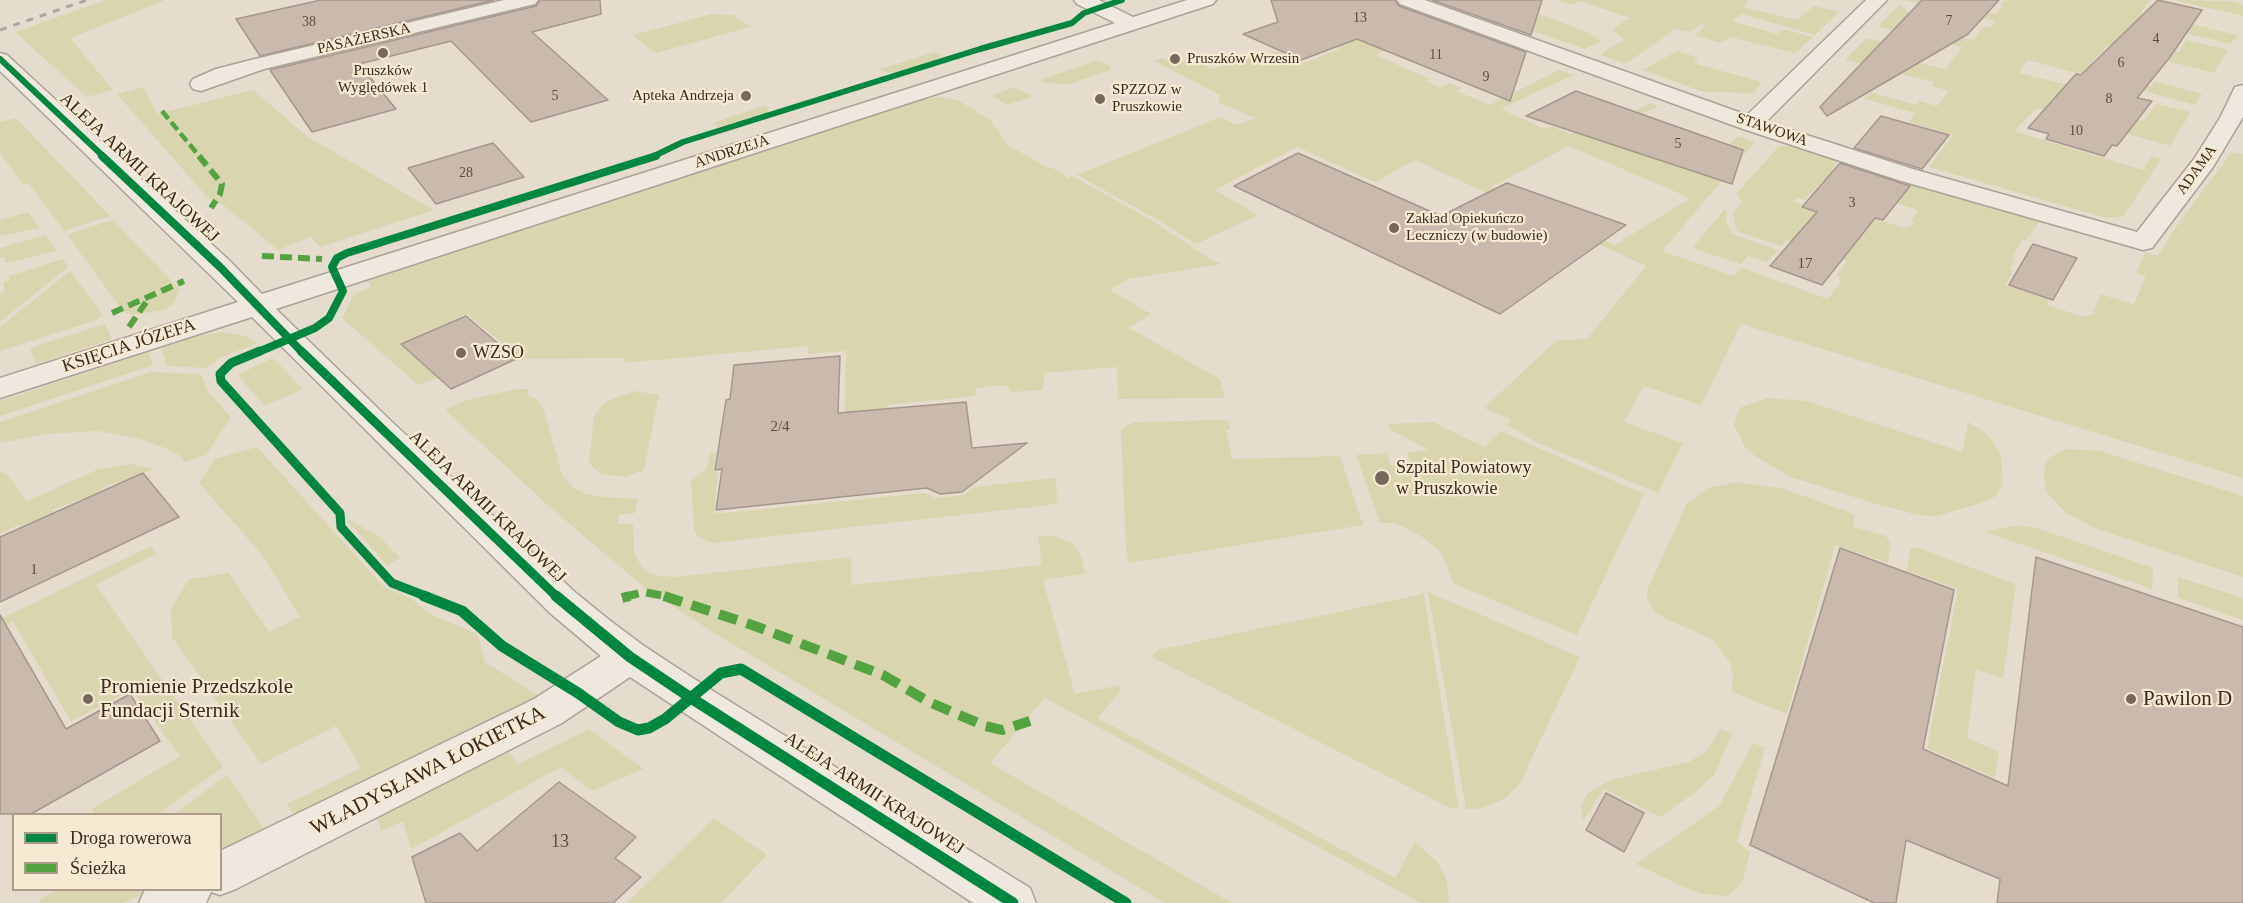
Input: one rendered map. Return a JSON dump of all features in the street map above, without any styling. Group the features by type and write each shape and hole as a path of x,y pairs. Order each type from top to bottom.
{"street":[{"name":"PASAŻERSKA","path":"201,84 224,74 258,64 528,0"},
{"path":"1084,0 1132,24"},
{"name":"ANDRZEJA","path":"257,304 1206,0"},
{"name":"STAWOWA","path":"1407,0 1751,124 1907,175 2143,242"},
{"path":"1751,124 1877,0"},
{"name":"ALEJA ARMII KRAJOWEJ","path":"0,59 257,304 289,339 380,428 563,603 630,657 1013,903"},
{"name":"ADAMA","path":"2143,242 2204,162 2227,125 2243,92"},
{"name":"KSIĘCIA JÓZEFA","path":"0,388 257,304"},
{"name":"WŁADYSŁAWA ŁOKIETKA","path":"222,873 548,711 630,657"},
{"path":"162,903 187,891"}],"shaded area":[{"path":"106,0 165,0 70,38 113,90 87,97 15,32"},
{"path":"1556,0 1749,0 1743,7 1797,20 1814,6 1839,12 1815,35 1741,14 1732,21 1777,34 1783,29 1813,37 1795,53 1730,37 1721,43 1694,35 1706,26 1701,24 1690,32 1676,29 1625,64 1601,55 1624,40 1612,29 1630,18 1580,1 1572,5"},
{"path":"1904,0 1952,0 1962,6 1996,14 2005,0 2151,0 2140,13 2238,35 2231,44 2141,22 2127,40 2179,52 2186,40 2228,50 2214,73 2107,46 2090,64 2151,86 2155,81 2202,94 2195,105 2028,60 2026,62 2019,73 2072,86 2062,98 2143,121 2157,104 2191,112 2170,146 2037,108 2014,131 2143,170 2152,156 2161,159 2123,217 2106,218 1929,167 1953,135 1909,122 1915,113 1864,99 1870,92 1916,105 1919,101 1937,106 1949,91 1932,86 1934,82 1845,60 1867,38 1879,41 1912,61 1945,69 1963,47 1878,27 1899,5 1935,31 1973,40 1984,26 1991,28 1996,21"},
{"path":"2174,0 2231,1 2243,5 2243,16"},
{"path":"1533,12 1590,33 1601,41 1585,49 1525,28"},
{"path":"712,14 733,15 751,27 655,53 633,35"},
{"path":"1283,25 1440,25 1375,55 1430,79 1426,81 1440,87 1450,83 1462,88 1456,91 1490,105 1559,70 1573,75 1501,109 1545,129 1551,126 1570,134 1589,125 1600,130 1650,103 1658,106 1627,122 1723,150 1738,136 1755,142 1662,251 1734,276 1742,268 1828,299 1841,282 1837,274 1847,261 1786,240 1781,246 1737,231 1733,213 1743,202 1736,194 1779,146 1792,146 1838,161 1831,170 1838,172 1846,163 1894,178 1878,197 1823,180 1805,200 1798,198 1794,201 1801,204 1800,207 1861,227 1869,217 1905,228 1911,226 1918,210 1896,203 1911,183 2040,221 2025,241 2022,240 2012,258 2015,259 2010,269 2013,271 2005,285 2049,299 2047,305 2081,316 2092,315 2100,294 2134,304 2146,276 2136,273 2145,252 2158,256 2173,231 2232,152 2243,154 2243,478 1741,324 1701,405 1644,386 1624,422 1683,443 1658,493 1536,442 1507,425 1512,420 1484,408 1557,340 1587,339 1646,266 1415,160 1375,182 1297,147 1215,190 1258,215 1196,244 1077,175 1220,117 1237,125 1255,118 1219,103 1220,95 1154,61 1162,58 1175,64 1190,59 1213,69 1243,57 1264,56 1277,51 1304,63 1340,49","holes":["1569,146 1690,198 1615,245 1491,187"]},
{"path":"1677,51 1699,58 1693,63 1762,82 1753,93 1704,92 1643,70"},
{"path":"935,52 941,55 938,59 897,73 880,69"},
{"path":"1099,60 1111,67 1110,70 1069,84 1045,83 1040,80"},
{"path":"143,87 158,114 253,90 308,137 434,210 320,247 311,237 278,250 222,204 207,197 117,94"},
{"path":"1017,88 1030,95 1029,98 1005,104 992,96"},
{"path":"938,97 958,100 990,120 1008,145 1068,178 1072,176 1150,219 1210,259 1222,264 1128,279 1110,290 1151,314 1129,328 1220,379 1225,398 1118,399 1117,367 1044,373 1043,390 1012,392 1005,385 976,388 975,396 887,405 888,450 844,455 846,351 808,354 808,346 624,363 624,358 521,359 467,314 400,343 438,378 418,385 342,318 355,293 372,287 368,281 924,99"},
{"path":"765,105 769,108 767,113 718,127 713,123"},
{"path":"16,118 110,216 64,231 29,184 23,184 0,153 0,122"},
{"path":"1724,210 1727,211 1726,221 1732,234 1778,250 1767,262 1748,256 1741,264 1692,248"},
{"path":"28,212 40,228 0,236 0,220"},
{"path":"113,220 180,290 173,304 164,310 132,315 123,311 67,235"},
{"path":"45,235 57,251 6,263 5,257 0,258 0,248"},
{"path":"63,259 68,267 0,322 0,293 4,291 4,282 10,280 9,276"},
{"path":"70,271 103,315 96,320 0,351 0,327"},
{"path":"105,324 112,339 36,364 30,348"},
{"path":"223,332 246,336 258,343 220,358 205,368 167,366 161,348 197,336"},
{"path":"149,352 153,365 0,416 0,401"},
{"path":"273,358 303,389 265,406 237,375"},
{"path":"150,372 201,374 208,392 231,417 206,455 184,462 180,456 165,448 139,439 98,431 47,434 0,443 0,422"},
{"path":"516,389 529,389 527,395 536,399 544,411 562,475 572,487 586,494 638,499 635,513 619,515 618,524 633,524 634,551 639,562 646,571 660,576 676,577 851,557 851,585 1042,565 1038,536 1053,536 1073,543 1081,555 1085,574 1043,580 1075,694 1121,685 1121,690 1098,718 1395,878 1415,842 1437,862 1446,878 1449,903 1421,903 1045,698 990,763 1232,903 1165,903 711,631 645,588 552,509 445,410 467,400"},
{"path":"635,391 659,395 644,470 624,477 602,474 589,462 594,416 605,402"},
{"path":"1768,398 1807,401 1962,452 1968,422 1986,433 1994,443 2001,456 2003,484 1996,496 1984,502 1937,516 1918,515 1879,505 1791,477 1755,456 1745,447 1734,425 1739,408"},
{"path":"1228,420 1230,430 1226,430 1232,459 1340,456 1363,525 1129,563 1126,549 1121,432 1126,426 1135,422"},
{"path":"1433,422 1484,447 1500,431 1644,494 1577,635 1454,584 1441,553 1424,538 1396,523 1380,523 1356,455 1387,453 1391,465 1411,464 1407,452 1429,450 1391,430 1387,424"},
{"path":"257,447 384,587 412,599 428,613 477,634 485,662 542,698 298,820 287,804 361,768 336,726 261,764 172,637 171,609 189,579 229,573 269,632 300,617 262,555 199,483 215,459"},
{"path":"2068,449 2100,451 2243,496 2243,577 2094,528 2065,512 2046,492 2044,473 2046,463 2050,458"},
{"path":"710,453 716,453 713,471 718,472 714,514 924,493 936,498 964,495 974,487 1055,478 1058,502 1050,505 712,543 697,536 694,530 691,481 707,468"},
{"path":"131,464 153,469 118,484 116,482 100,489 102,491 52,510 53,513 2,532 0,536 0,471 8,475 27,501 99,469"},
{"path":"1738,482 1784,489 1854,514 1854,527 1886,536 1891,544 1888,563 1835,545 1787,714 1732,692 1733,674 1730,663 1712,639 1666,619 1654,611 1647,600 1647,590 1686,505 1708,488"},
{"path":"343,516 381,538 400,558 387,565"},
{"path":"2017,525 2037,528 2153,568 2152,589 1985,532"},
{"path":"151,546 156,554 96,585 223,767 159,813 94,813 92,809 180,756 132,690 71,721 13,622 0,628 0,619"},
{"path":"1918,548 2016,584 2003,679 1976,669 1967,738 1999,752 1995,778 1927,748 1958,589 1907,571 1910,549"},
{"path":"2178,577 2243,598 2243,620 2178,598"},
{"path":"1423,590 1459,809 1448,807 1152,657 1157,650 1419,595"},
{"path":"1428,592 1580,657 1520,783 1504,799 1478,809 1466,809"},
{"path":"589,729 644,769 591,791 561,767 411,849 403,821 381,831 376,814 507,750 518,764"},
{"path":"1720,729 1732,734 1714,775 1696,792 1660,817 1604,789 1583,821 1581,807 1586,795 1618,778 1689,762 1707,751"},
{"path":"1753,743 1765,748 1737,842 1750,852 1742,883 1728,896 1704,894 1688,889 1636,864 1719,806"},
{"path":"227,775 268,834 222,856 222,813 175,813"},
{"path":"714,818 767,855 721,903 627,903"},
{"path":"55,891 150,891 123,903 40,903 39,900"}],"building":[{"path":"321,0 494,0 260,56 236,19"},
{"path":"540,0 600,0 601,14 532,32 608,100 531,122 451,41 359,64 396,109 312,132 270,70 536,6"},
{"path":"1271,0 1395,0 1399,6 1526,52 1510,101 1357,39 1301,60 1243,34 1278,22"},
{"path":"1432,0 1542,0 1531,35"},
{"path":"1922,0 1999,0 1968,34 1827,116 1820,107"},
{"path":"2158,0 2202,10 2170,57 2137,98 2152,101 2117,146 2112,145 2104,156 2046,139 2049,134 2028,128 2076,74 2081,75"},
{"path":"1576,91 1743,150 1732,184 1526,116"},
{"path":"1881,116 1949,135 1922,169 1854,148"},
{"path":"493,143 524,177 436,204 408,168"},
{"name":"Zakład Opiekuńczo Leczniczy (w budowie)","path":"1298,153 1441,216 1507,183 1626,225 1500,314 1234,186"},
{"path":"1840,163 1910,186 1883,220 1875,218 1822,285 1770,266 1817,212 1802,207"},
{"path":"2033,244 2077,258 2053,300 2009,285"},
{"name":"WZSO","path":"466,316 516,359 451,389 401,344"},
{"path":"840,356 838,413 966,402 972,448 1027,443 962,492 940,494 927,488 716,510 722,469 715,470 726,400 730,399 734,365"},
{"path":"143,473 179,517 0,602 0,537"},
{"path":"1840,548 1954,590 1923,749 2008,786 2036,557 2243,627 2243,903 1997,903 2000,879 1906,840 1896,903 1874,903 1750,845"},
{"path":"0,615 66,729 130,694 160,741 33,813 0,814"},
{"path":"559,782 636,837 615,858 641,877 613,903 426,903 412,857 460,833 477,851"},
{"path":"1606,793 1644,813 1624,852 1586,830"}],"railway":[{"path":"0,30 87,0"}],"marked path":[{"path":"162,111 222,184 220,194 211,208"},
{"path":"262,256 322,259"},
{"path":"112,313 184,281"},
{"path":"129,327 151,295"},
{"path":"622,598 644,592 665,596 755,626 883,675 929,702 985,726 1002,730 1030,721"}],"cycle path":[{"path":"1122,0 1084,13 1072,23 980,49 683,142 658,155 347,253 337,258 332,267 343,291 329,318 315,328 231,363 220,374 221,381 228,391 340,513 341,527 392,583 462,611 502,646 578,693 619,722 638,730 649,728 665,719 721,673 741,669 1126,903"},
{"path":"0,59 220,267 289,339 380,428 563,603 594,629 630,657 691,698 1013,903"}],"place":[{"name":"Pruszków Wyględówek 1","path":"383,53"},
{"name":"Pruszków Wrzesin","path":"1175,59"},
{"name":"Apteka Andrzeja","path":"746,96"},
{"name":"SPZZOZ w Pruszkowie","path":"1100,99"},
{"name":"Zakład Opiekuńczo Leczniczy (w budowie)","path":"1394,228"},
{"name":"WZSO","path":"461,353"},
{"name":"Szpital Powiatowy w Pruszkowie","path":"1382,478"},
{"name":"Promienie Przedszkole Fundacji Sternik","path":"88,699"},
{"name":"Pawilon D","path":"2131,699"}]}
